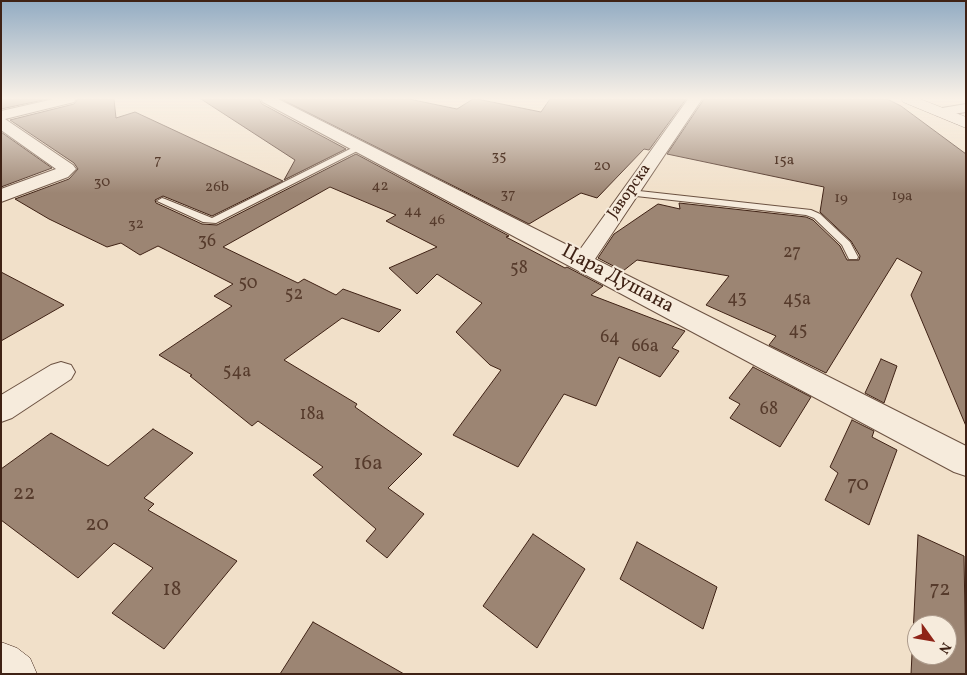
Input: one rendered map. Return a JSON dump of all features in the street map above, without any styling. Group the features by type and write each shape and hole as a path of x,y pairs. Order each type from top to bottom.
{"street":[{"path":"1,196 65,172 66,168 12,130"},
{"name":"Цара Душана","path":"329,130 966,462"},
{"name":"Јаворска","path":"582,262 673,130"},
{"path":"1,410 61,372"},
{"path":"1,664 14,674"}],"lane":[{"path":"162,201 206,220 213,221 361,147"},
{"path":"630,193 808,212 817,216 846,244 853,257"}],"building":[{"path":"26,130 175,130 283,181 212,216 163,196 155,200 156,203 202,224 217,225 356,154 509,236 506,237 603,286 591,295 685,331 672,348 679,351 660,377 619,357 596,406 564,394 518,467 453,435 501,370 490,365 456,332 482,303 437,274 417,294 389,268 437,247 386,221 396,215 330,187 223,247 298,283 304,279 336,295 343,289 401,310 379,332 342,318 284,360 357,404 355,407 422,454 388,488 424,514 387,558 366,541 376,529 313,475 323,467 258,421 252,426 190,376 192,375 159,355 232,306 214,296 233,284 158,246 140,255 121,243 107,247 49,219 15,199 69,179 78,169 74,163"},
{"path":"250,130 311,130 346,149 284,180 295,160"},
{"path":"343,130 663,130 649,150 644,149 597,198 581,193 529,224"},
{"path":"683,130 934,130 966,154 966,426 911,295 922,272 897,258 826,373 769,345 776,336 706,305 729,276 637,260 623,271 598,258 614,234 658,204 680,209 679,203 806,217 813,220 840,246 847,260 859,260 860,256 851,241 820,212 824,187 667,154"},
{"path":"1,132 52,168 1,187"},
{"path":"1,272 64,305 1,341"},
{"path":"881,359 897,366 884,403 865,393"},
{"path":"753,367 811,397 780,447 730,418 740,404 729,398"},
{"path":"852,420 874,431 872,437 897,450 869,525 825,500 838,473 830,467"},
{"path":"153,429 193,453 144,498 154,504 148,510 237,561 164,649 112,613 153,568 114,543 78,578 1,520 1,469 51,433 108,466"},
{"path":"533,534 585,569 537,648 483,606"},
{"path":"918,535 964,556 966,674 911,674 911,665 957,665 957,615 914,615"},
{"path":"637,542 717,587 703,629 620,579"},
{"path":"313,622 404,674 280,674"}]}
